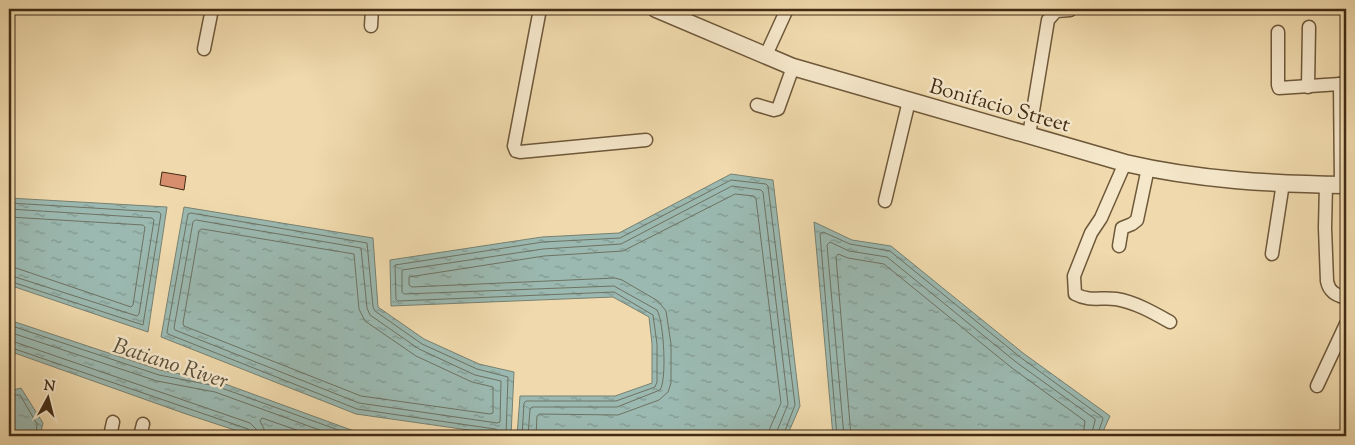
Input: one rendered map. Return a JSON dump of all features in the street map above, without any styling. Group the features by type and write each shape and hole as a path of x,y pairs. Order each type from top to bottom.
{"street":[{"path":"204,49 212,9"},
{"path":"371,26 372,9"},
{"path":"540,9 514,146 516,151 646,140"},
{"name":"Bonifacio Street","path":"656,9 793,67 1148,168 1199,177 1338,185"},
{"path":"766,55 787,9"},
{"path":"1029,135 1048,20 1056,11 1070,10"},
{"path":"1308,87 1309,27"},
{"path":"1278,32 1279,88 1343,84 1338,185 1325,228 1328,286 1334,294 1346,298"},
{"path":"757,105 774,110 778,109 793,67"},
{"path":"885,201 909,101"},
{"path":"1125,162 1101,218 1091,233 1074,276 1075,294 1084,299 1118,299 1149,311 1170,322"},
{"path":"1119,246 1122,228 1137,220 1148,168"},
{"path":"1272,254 1283,183"},
{"path":"1317,386 1346,324"},
{"path":"110,436 113,422"}],"water":[{"path":"731,174 773,180 800,406 787,436 517,436 520,396 615,396 652,383 652,344 649,317 613,297 391,306 390,260 542,237 619,233"},
{"path":"9,198 167,207 148,332 9,285"},
{"path":"184,207 373,238 378,307 424,339 479,364 514,372 511,436 356,414 161,337"},
{"path":"814,222 852,240 891,246 1023,353 1110,416 1101,436 833,436"},
{"path":"9,320 160,370 217,381 354,431 376,436 253,436 9,351"},
{"path":"21,388 43,423 40,436 9,436 9,391"}],"building":[{"path":"162,172 186,176 184,190 160,185"}],"water label":[{"name":"Batiano River","path":"171,362"}]}
